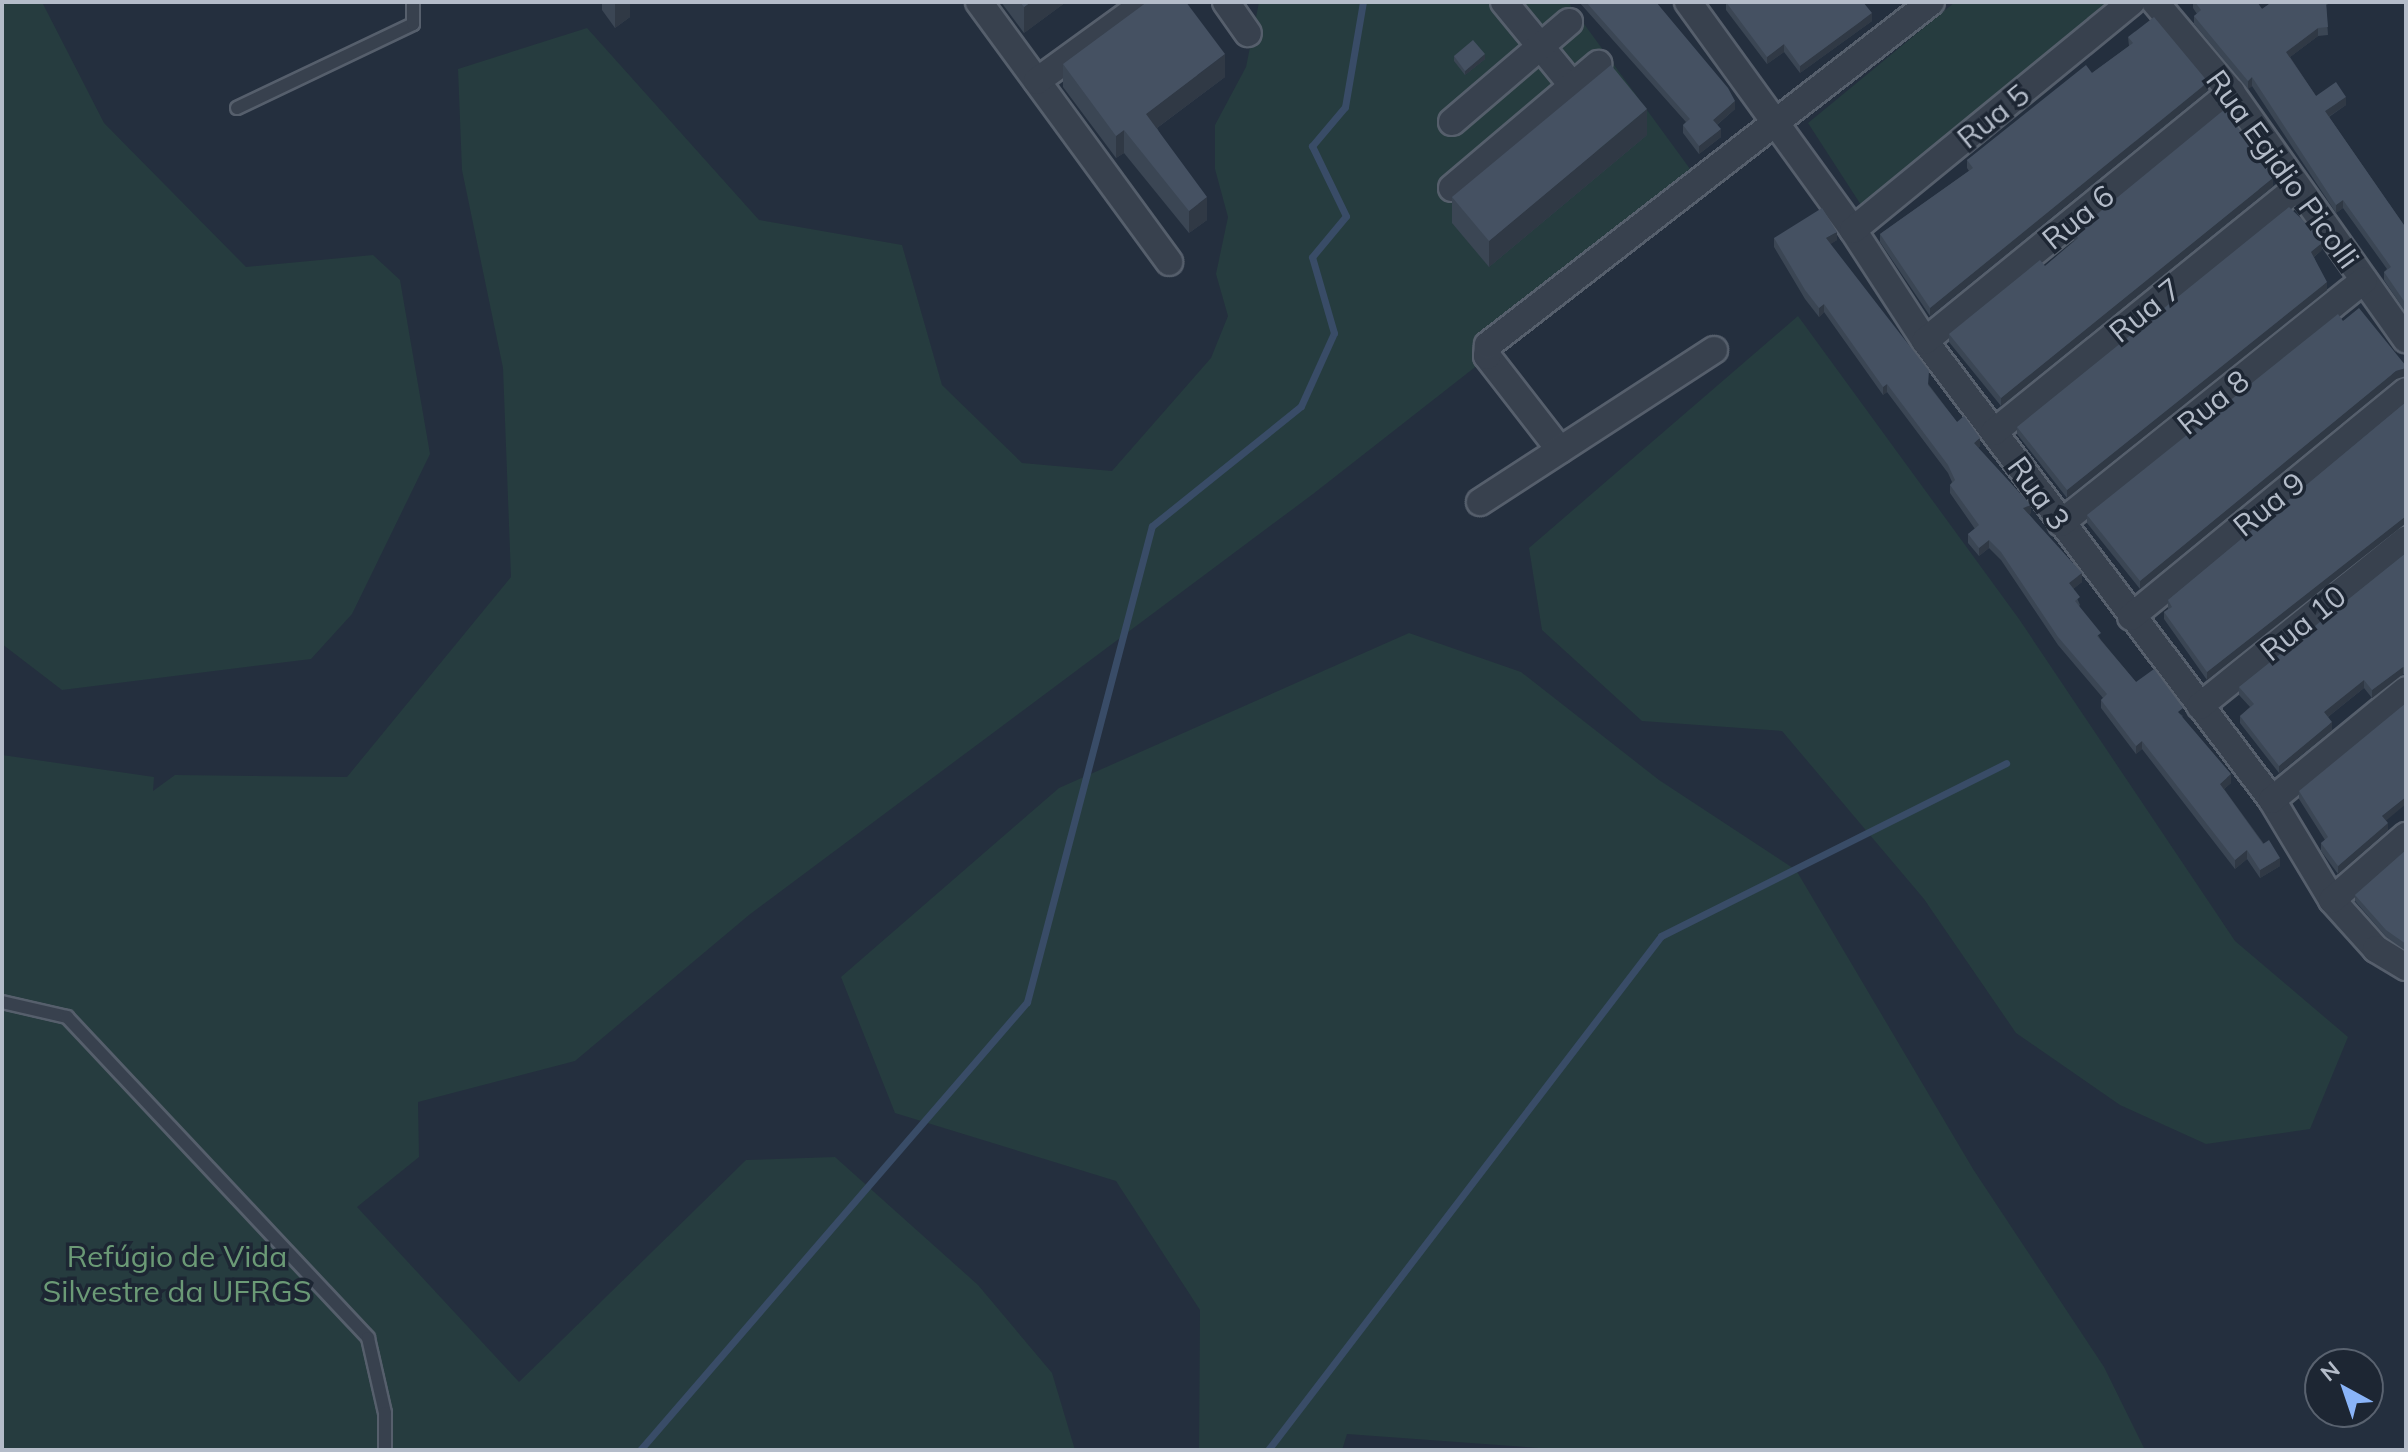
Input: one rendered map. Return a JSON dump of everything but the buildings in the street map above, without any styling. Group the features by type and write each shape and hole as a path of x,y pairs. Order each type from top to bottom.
{"street":[{"path":"979,2 1169,262"},
{"path":"1037,81 1146,2"},
{"path":"1226,2 1248,33"},
{"path":"1504,2 1573,86"},
{"name":"Rua 3","path":"1688,2 1853,230 1925,341 2272,800 2332,900 2376,949 2406,967"},
{"name":"Rua 5","path":"1853,230 2132,2"},
{"name":"Rua Egidio Picolli","path":"2155,2 2231,92 2296,188 2406,339"},
{"path":"1560,450 1487,356 1488,345 1924,4"},
{"path":"1452,122 1569,22"},
{"path":"1452,188 1598,64"},
{"name":"Rua 6","path":"1925,341 2231,92"},
{"name":"Rua 7","path":"1994,432 2296,188"},
{"name":"Rua 8","path":"2061,523 2364,280"},
{"path":"1480,502 1714,350"},
{"name":"Rua 9","path":"2131,617 2406,391"},
{"name":"Rua 10","path":"2200,706 2406,540"},
{"path":"2272,800 2406,690"},
{"path":"2332,900 2406,836"}],"lane":[{"path":"237,108 413,24 413,2"},
{"path":"2,1002 67,1017 368,1338 385,1413 385,1450"}],"green space":[{"path":"2,2 42,2 104,123 246,267 373,255 400,280 430,454 352,614 311,659 62,690 2,644"},
{"name":"Refúgio de Vida Silvestre da UFRGS","path":"1259,2 1568,2 1704,188 1313,494 749,915 575,1061 418,1102 419,1157 357,1207 519,1382 746,1160 835,1157 978,1285 1052,1373 1075,1450 2,1450 2,755 154,777 153,791 175,775 347,777 511,577 503,368 462,170 458,69 587,28 759,220 902,245 942,385 1022,463 1112,471 1211,358 1228,316 1216,274 1228,217 1215,169 1215,125 1246,67"},
{"path":"1955,2 2110,2 1861,205 1808,123"},
{"path":"1798,316 2019,619 2235,941 2348,1037 2310,1129 2206,1144 2120,1105 2016,1033 1924,899 1782,731 1642,721 1542,630 1529,548"},
{"path":"1409,633 1521,672 1659,780 1796,870 1973,1169 2104,1367 2145,1450 1566,1450 1347,1434 1342,1450 1199,1450 1200,1310 1116,1181 895,1113 841,977 1059,788"}],"waterway":[{"path":"640,1450 1027,1002 1152,526 1301,406 1334,333 1312,257 1346,216 1312,146 1345,107 1363,2"},
{"path":"1268,1450 1661,936 2006,763"}]}
